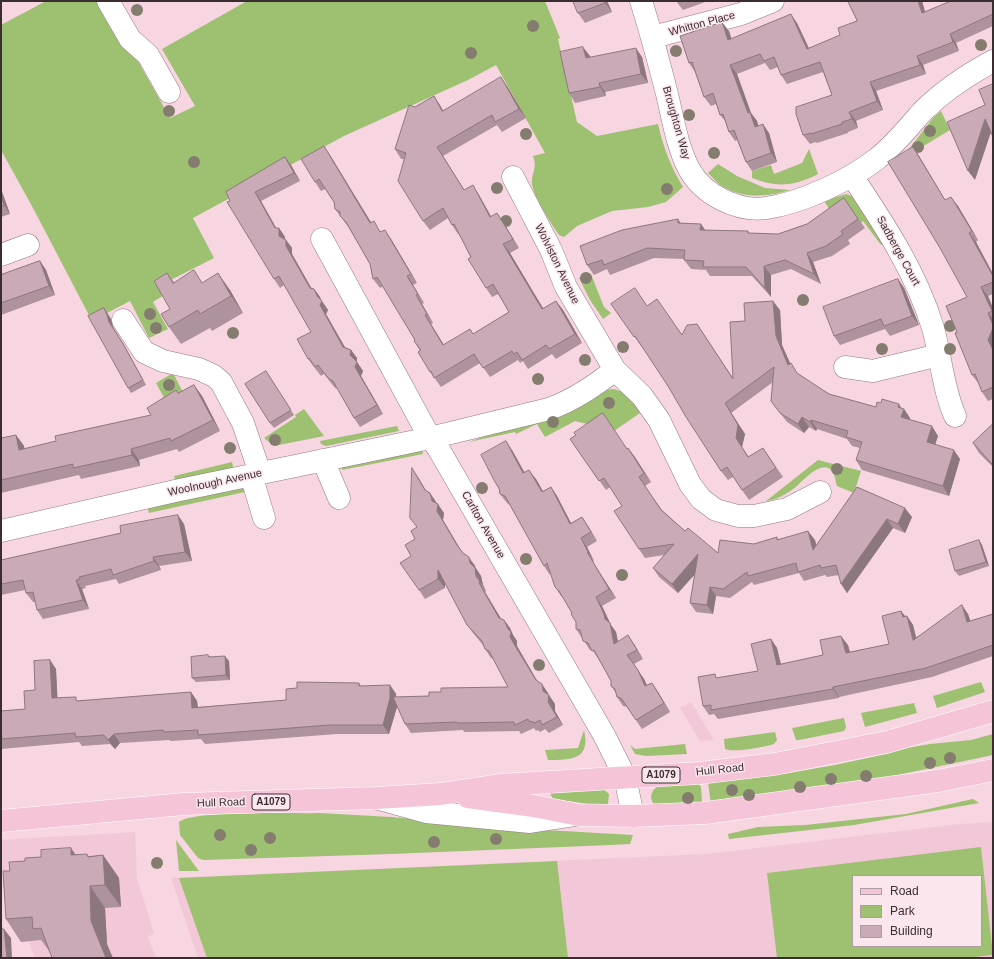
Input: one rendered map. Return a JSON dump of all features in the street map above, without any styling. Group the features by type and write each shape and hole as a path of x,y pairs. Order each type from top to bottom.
{"main road":[{"name":"Hull Road","path":"1,821 184,804 376,798 441,794 500,785 700,773 775,764 887,742 993,711"},
{"name":"Hull Road","path":"441,794 534,806 579,815 633,816 713,812 938,782 993,770"}],"street":[{"path":"108,1 130,39 148,55 169,92"},
{"name":"Broughton Way","path":"641,1 653,37 681,149 690,170 701,185 713,195 727,202 741,206 765,208 786,204 852,176 878,158 898,141 923,112 946,90 971,72 993,61"},
{"name":"Whitton Place","path":"653,37 741,14 773,1"},
{"name":"Sadberge Court","path":"852,176 886,228 919,289 933,328 950,403 956,416"},
{"name":"Wolviston Avenue","path":"513,177 551,250 566,287 615,370 642,396 659,420 690,484 701,500 716,510 738,516 754,516 787,509 820,492"},
{"name":"Carlton Avenue","path":"322,239 430,438 438,448 592,714 625,777 633,816"},
{"path":"1,255 28,245"},
{"path":"123,320 144,352 163,361 199,369 214,376 221,382 243,423 264,518"},
{"path":"845,367 873,371 939,355"},
{"path":"430,438 549,409 566,403 583,393 615,370"},
{"name":"Woolnough Avenue","path":"1,531 255,474 430,438"},
{"path":"323,460 339,498"},
{"path":"376,798 426,812 530,822 579,815"}],"shaded area":[{"path":"691,702 714,740 700,741 680,708"},
{"path":"993,822 993,958 198,958 171,878 707,854 960,824"},
{"path":"135,832 137,878 154,933 148,937 156,958 35,958 1,869 1,840"}],"green space":[{"path":"46,1 104,1 170,118 195,106 162,49 247,1 545,1 560,38 558,39 577,122 597,136 658,124 668,157 683,187 666,202 648,207 612,211 577,226 564,237 559,235 547,217 533,190 532,177 535,164 533,156 545,153 496,65 468,80 344,136 193,218 214,258 159,286 164,295 153,302 168,329 149,338 130,301 92,321 1,150 1,25"},
{"path":"941,111 950,130 907,156 906,153 933,118"},
{"path":"809,149 818,174 801,181 785,184 769,183 752,178 752,171 771,165 774,174 802,163"},
{"path":"718,164 737,176 765,188 790,190 756,196 738,193 722,186 708,173"},
{"path":"846,194 854,197 884,243 881,245 863,221 861,223 850,207 834,216 824,201"},
{"path":"591,274 604,307 611,313 603,319 590,300 579,278"},
{"path":"173,373 186,398 169,407 156,383"},
{"path":"612,389 621,391 629,397 640,413 614,431 593,433 587,424 575,421 545,437 537,424 516,434 515,432 469,442 607,390"},
{"path":"304,409 324,436 279,445 269,442 264,438 296,417 295,415"},
{"path":"397,426 399,431 326,446 321,444 320,441"},
{"path":"422,450 423,454 342,470 341,465"},
{"path":"818,460 861,471 854,493 837,486 833,472 825,467 820,468 810,474 786,494 766,501"},
{"path":"232,462 234,471 176,483 174,476"},
{"path":"243,487 245,492 149,513 147,506"},
{"path":"981,682 985,692 937,708 933,696"},
{"path":"914,703 917,713 865,727 861,713"},
{"path":"844,718 846,727 844,731 799,740 796,740 792,728"},
{"path":"584,730 585,747 582,753 564,760 548,760 545,750 578,748"},
{"path":"775,732 777,740 774,744 741,750 725,749 724,739"},
{"path":"993,734 993,755 850,785 711,805 708,782 783,774 835,765 907,748 971,740"},
{"path":"685,744 687,754 646,756 635,754 630,745 635,749"},
{"path":"697,782 701,787 702,801 698,806 655,805 652,801 652,793 659,786 672,783"},
{"path":"602,788 609,794 608,804 603,806 553,799 550,792"},
{"path":"973,799 979,803 854,825 729,839 728,834 758,827 805,825 906,814"},
{"path":"245,813 319,813 391,817 528,829 633,835 630,844 203,860 198,858 180,835 179,822 188,818"},
{"path":"176,840 199,871 179,871"},
{"path":"981,847 993,955 965,958 777,958 767,873"},
{"path":"557,861 568,958 207,958 179,878"}],"building":[{"path":"573,1 605,1 605,3 578,13"},
{"path":"848,1 918,1 922,13 951,1 993,1 993,14 950,34 953,42 917,56 920,65 870,82 877,101 849,112 852,119 842,122 842,124 811,134 803,135 796,114 796,107 832,95 820,62 781,75 774,57 764,61 760,54 730,65 748,113 750,112 755,127 763,124 771,153 746,162 734,130 729,132 723,114 720,115 713,93 704,97 692,62 689,63 680,36 722,22 728,40 791,14 807,49 840,35 838,28 857,21"},
{"path":"583,47 586,58 636,48 641,74 599,83 600,87 569,93 560,52"},
{"path":"501,77 519,109 495,122 492,115 437,147 464,190 473,185 490,217 497,213 513,239 503,244 542,309 556,301 575,334 549,349 546,345 522,360 517,352 514,354 512,351 483,368 474,354 434,378 418,352 421,350 414,341 415,340 377,277 373,279 370,264 346,222 340,216 340,212 335,209 334,202 319,179 315,182 301,159 324,146 370,223 374,221 380,232 385,230 411,274 407,276 418,294 416,295 427,314 425,315 443,345 470,329 473,334 509,312 493,284 486,288 468,259 471,257 454,224 452,225 443,208 423,221 398,181 406,153 395,149 409,105 415,107 434,96 442,111"},
{"path":"993,84 993,137 985,119 968,171 947,122 985,105 979,90"},
{"path":"913,147 945,200 951,197 972,231 969,233 993,276 993,282 981,287 992,311 988,313 993,325 988,340 993,350 993,387 982,392 975,374 972,375 946,306 967,297 940,248 888,162"},
{"path":"285,157 294,173 255,192 275,228 279,228 279,236 286,240 286,246 310,288 314,289 317,296 322,301 320,305 343,347 351,350 350,355 357,362 355,367 377,405 354,418 333,381 329,379 318,365 315,367 309,358 308,359 297,339 311,332 279,276 274,279 227,202 230,201 226,192"},
{"path":"1,197 4,205 1,206"},
{"path":"844,198 858,219 841,231 843,234 826,246 807,253 814,274 785,260 764,266 765,288 746,267 703,267 704,261 684,260 685,250 647,248 604,265 602,260 587,265 580,246 622,230 678,219 678,223 701,224 700,230 748,231 748,233 778,234 807,224"},
{"path":"40,261 49,286 1,303 1,275"},
{"path":"194,270 202,283 218,273 231,296 200,314 198,310 169,327 161,314 170,309 154,281 167,273 173,283"},
{"path":"898,279 912,316 884,326 881,319 834,336 823,307"},
{"path":"635,288 647,306 657,299 682,335 687,325 697,324 733,379 730,322 745,321 744,303 773,301 776,336 788,365 791,363 797,373 829,394 876,407 877,402 881,403 882,399 899,404 898,407 904,409 901,417 932,426 927,442 954,450 943,486 856,460 862,442 846,437 848,431 811,420 810,422 802,417 798,424 780,413 771,401 774,367 725,403 738,425 736,438 748,457 763,448 776,468 742,490 727,467 721,471 668,386 635,336 634,337 611,304"},
{"path":"104,308 109,322 143,380 128,388 88,316"},
{"path":"266,371 291,410 270,423 245,384"},
{"path":"194,385 213,420 171,441 170,438 131,449 132,455 73,468 73,464 1,480 1,438 16,435 19,450 56,441 55,436 151,415 147,408 176,390 178,393"},
{"path":"603,413 644,473 639,477 661,510 685,531 688,528 718,553 720,540 754,544 777,537 777,540 808,531 813,550 857,487 905,508 898,524 887,519 841,584 836,565 821,568 820,565 798,572 796,563 748,576 747,572 723,589 710,587 707,605 690,603 698,554 672,584 653,568 674,544 639,549 614,511 622,506 604,478 599,481 570,439 576,435 574,433"},
{"path":"993,424 993,463 992,464 973,443"},
{"path":"506,441 523,473 529,470 542,492 551,487 570,524 582,517 591,532 581,538 587,552 609,589 596,597 605,619 610,623 614,644 628,635 637,650 627,655 638,670 645,686 652,683 664,703 636,720 621,698 617,697 615,689 611,686 611,681 594,650 592,651 588,643 583,641 580,630 576,629 576,622 571,614 572,613 555,587 547,563 544,566 505,496 500,494 499,488 481,455"},
{"path":"412,468 425,490 430,493 432,501 438,504 437,511 457,545 463,553 469,557 470,563 475,568 476,576 480,582 479,583 499,618 504,620 511,632 510,637 536,680 542,684 543,691 549,695 548,702 557,717 542,725 540,720 534,723 532,721 530,722 528,719 515,725 514,722 405,724 393,697 429,696 429,692 441,692 441,688 508,687 489,651 485,649 482,641 467,625 438,570 438,579 419,590 400,563 411,556 405,545 415,539 411,531 417,527 410,518"},
{"path":"178,515 185,552 153,557 154,561 113,575 111,569 79,577 80,579 76,580 83,600 37,610 33,592 26,593 23,580 1,584 1,560 121,533 120,526"},
{"path":"979,540 986,562 955,571 949,550"},
{"path":"962,605 967,622 993,614 993,645 926,668 833,687 833,689 711,710 711,705 703,706 698,677 715,674 716,678 758,671 751,644 771,639 777,665 823,655 820,640 841,636 846,653 889,644 882,616 901,611 903,617 907,616 913,640"},
{"path":"208,655 209,657 225,656 226,675 192,678 191,657"},
{"path":"50,660 52,698 76,697 76,701 191,692 192,708 286,700 286,689 297,688 297,682 359,683 359,686 390,685 390,698 383,725 330,725 198,735 198,730 164,732 163,730 114,734 108,740 104,735 76,737 75,733 1,739 1,711 25,709 24,691 35,690 34,661"},
{"path":"71,848 71,855 87,854 88,857 103,855 105,885 90,886 91,921 106,958 52,958 41,928 33,929 32,917 6,919 3,871 10,871 9,862 25,861 25,858 41,857 41,850"},
{"path":"1,929 4,929 7,958 1,958"}]}
